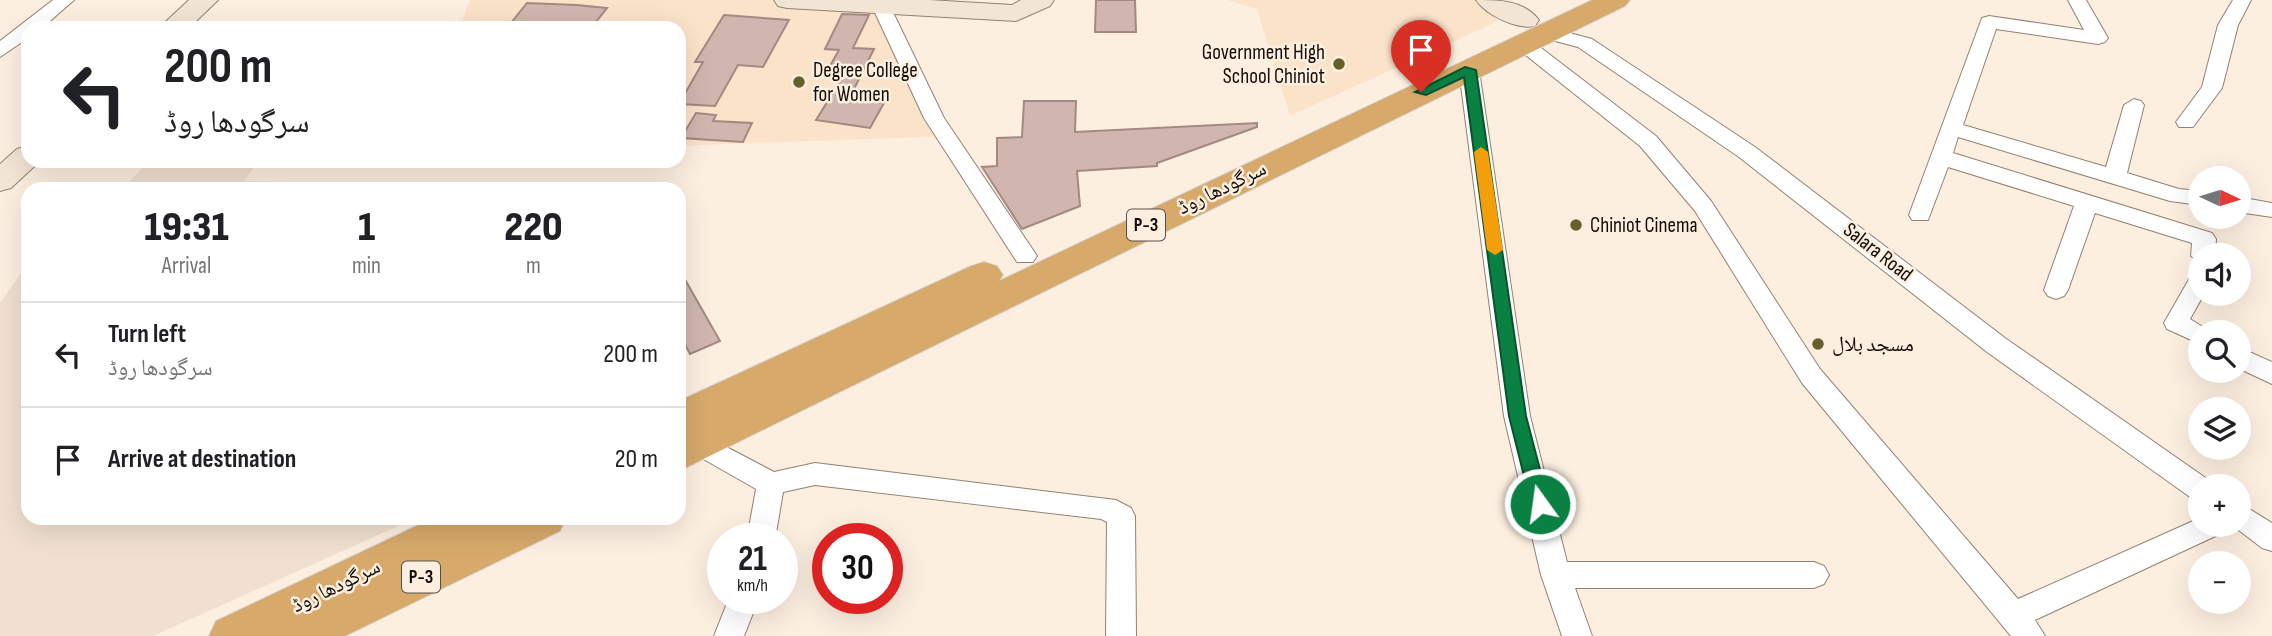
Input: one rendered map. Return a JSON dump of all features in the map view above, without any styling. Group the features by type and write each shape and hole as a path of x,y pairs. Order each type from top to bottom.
{"highway":[{"name":"سرگودھا روڈ","path":"1317,131 1469,70 1532,33 1569,0"},
{"name":"سرگودھا روڈ","path":"702,429 1317,131 1532,33 1615,0"},
{"name":"سرگودھا روڈ","path":"702,429 1025,256 1152,210"},
{"name":"سرگودھا روڈ","path":"233,636 462,525"},
{"name":"سرگودھا روڈ","path":"297,636 529,525"}],"street":[{"path":"39,21 65,0"},
{"path":"181,21 205,0"},
{"path":"787,0 920,3 1016,13 1041,0"},
{"path":"1489,0 1532,33 1648,141 1703,206 1811,376 2021,626 2189,537"},
{"path":"1920,215 1989,22 2098,38 2077,0"},
{"path":"2186,122 2213,88 2228,25 2242,0"},
{"path":"880,4 934,118 1025,256"},
{"name":"Salara Road","path":"1532,33 1585,43 1747,152 1996,345 2188,481"},
{"path":"0,51 21,35"},
{"path":"1469,70 1517,416 1556,575 1577,636"},
{"path":"2115,176 2134,105"},
{"path":"1951,128 2188,196"},
{"path":"1941,157 2204,239 2204,243"},
{"path":"0,181 21,162"},
{"path":"2056,290 2087,202"},
{"path":"2251,206 2271,210"},
{"path":"2188,302 2176,323 2188,329"},
{"path":"2251,363 2272,374"},
{"path":"702,429 771,484"},
{"path":"771,484 815,474 1106,508 1121,516 1121,636"},
{"path":"764,523 771,484"},
{"path":"2251,524 2272,539"},
{"path":"1556,575 1814,575"},
{"path":"729,636 738,614"}],"shaded area":[{"name":"Degree College for Women","path":"470,0 804,0 880,4 946,136 686,146 686,21 462,21"},
{"name":"Government High School Chiniot","path":"1227,0 1496,0 1518,12 1290,116 1257,9"},
{"path":"142,168 254,168 244,181 298,182 129,182"},
{"path":"21,273 21,525 400,525 153,636 0,636 0,303"}],"building":[{"path":"1096,0 1135,0 1136,32 1095,32"},
{"path":"527,3 607,8 597,21 513,21"},
{"path":"842,14 869,15 853,48 874,49 849,99 884,103 870,128 816,120 844,75 826,73 839,50 825,49"},
{"path":"724,15 789,20 763,67 738,65 715,106 686,104 686,92 703,62 695,62"},
{"path":"1024,101 1076,101 1075,132 1257,123 1257,127 1157,163 1157,166 1077,171 1080,206 1022,229 982,167 997,166 997,138 1022,137"},
{"path":"696,113 716,115 713,121 752,123 743,142 686,138 686,130"},
{"path":"686,281 720,341 690,354 686,346"}],"slow traffic":[{"path":"1481,152 1495,250"}],"place":[{"name":"Government High School Chiniot","path":"1339,64"},
{"name":"Degree College for Women","path":"799,82"},
{"name":"Chiniot Cinema","path":"1576,225"},
{"name":"مسجد بلال","path":"1818,344"}],"route":[{"path":"1421,92 1469,70 1517,416 1540,504"}]}
